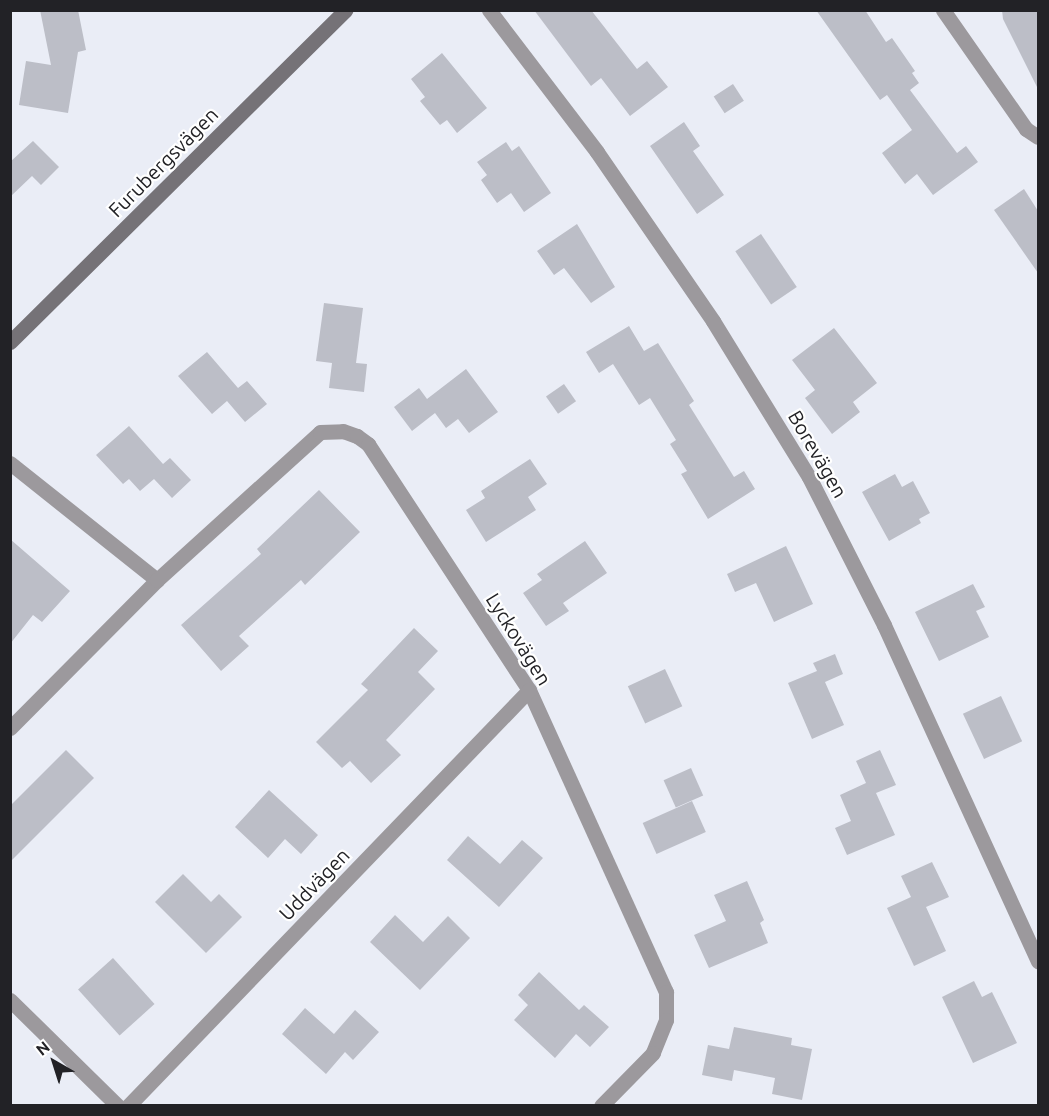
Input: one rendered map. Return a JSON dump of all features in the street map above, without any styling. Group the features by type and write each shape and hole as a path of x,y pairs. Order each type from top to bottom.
{"street":[{"name":"Furubergsvägen","path":"10,342 345,10"},
{"name":"Borevägen","path":"489,10 604,161 713,321 809,477 884,625 1038,960"},
{"path":"943,10 1026,129 1038,137"},
{"name":"Lyckovägen","path":"10,728 157,580 320,432 343,431 368,444 529,690 666,992 666,1020 653,1053 601,1106"},
{"path":"10,463 157,580"},
{"name":"Uddvägen","path":"128,1106 529,690"},
{"path":"10,1000 118,1106"}],"building":[{"path":"40,10 78,10 86,50 78,52 68,113 19,105 26,61 51,65"},
{"path":"534,10 591,10 637,69 647,61 668,87 630,116 601,78 591,86"},
{"path":"816,10 865,10 886,42 892,38 915,71 912,73 919,83 910,90 957,153 966,146 978,162 933,195 917,174 905,184 882,153 912,130 887,95 880,100"},
{"path":"1002,10 1038,10 1038,89 1003,19"},
{"path":"442,53 487,108 457,133 447,120 440,125 420,101 425,97 411,79"},
{"path":"733,84 744,101 725,113 714,97"},
{"path":"684,122 700,146 693,151 724,195 697,214 650,146"},
{"path":"33,141 59,167 41,185 32,176 10,197 10,162"},
{"path":"506,142 512,151 519,146 551,193 524,212 511,193 497,203 481,180 487,175 477,162"},
{"path":"1024,189 1038,211 1038,273 994,210"},
{"path":"577,224 615,287 591,303 564,268 554,275 537,251"},
{"path":"761,234 797,287 771,304 735,251"},
{"path":"324,303 363,308 356,363 367,364 364,392 329,388 332,363 316,361"},
{"path":"629,326 644,351 658,343 694,401 689,405 734,477 744,471 755,489 708,519 681,474 687,471 670,444 676,440 650,398 639,405 613,364 599,373 586,352"},
{"path":"834,328 877,383 853,402 860,412 832,434 805,398 815,390 792,360"},
{"path":"207,352 238,388 247,381 267,404 245,422 227,401 212,414 178,376"},
{"path":"466,369 498,412 469,433 458,419 446,428 435,413 412,431 394,407 419,388 427,399"},
{"path":"564,384 576,401 558,414 546,397"},
{"path":"129,426 163,464 170,458 191,480 172,498 154,479 140,491 129,479 123,484 96,455"},
{"path":"530,459 547,484 528,497 536,510 486,542 466,510 485,498 481,491"},
{"path":"895,474 902,487 913,481 930,513 919,519 921,523 889,541 862,492"},
{"path":"319,490 360,532 305,585 301,580 239,636 249,646 221,671 181,625 261,554 257,549"},
{"path":"10,539 70,591 42,622 33,615 10,644"},
{"path":"585,541 607,573 563,603 569,611 546,626 523,593 542,580 537,574"},
{"path":"786,546 813,604 774,622 756,583 735,592 727,574"},
{"path":"973,584 985,607 976,611 989,637 939,661 915,612"},
{"path":"414,628 438,651 418,672 435,689 386,740 401,755 371,783 350,761 342,768 316,742 368,690 361,684"},
{"path":"835,654 843,674 825,682 844,725 812,739 788,683 817,671 813,663"},
{"path":"665,669 682,706 645,723 628,686"},
{"path":"1001,696 1022,741 984,759 963,714"},
{"path":"66,750 94,778 10,862 10,806"},
{"path":"880,750 896,785 876,793 895,835 847,855 835,828 851,821 840,795 866,783 856,761"},
{"path":"691,768 703,795 676,808 664,780"},
{"path":"269,790 318,835 301,854 285,839 268,858 235,827"},
{"path":"692,801 706,832 656,854 643,823"},
{"path":"468,836 500,864 522,840 543,858 499,907 447,860"},
{"path":"932,862 949,897 926,907 946,951 914,966 887,908 911,897 901,876"},
{"path":"183,874 211,902 219,894 242,917 206,953 155,902"},
{"path":"747,881 764,920 760,923 768,943 709,968 694,935 726,921 714,895"},
{"path":"395,915 423,942 448,916 470,938 420,990 370,942"},
{"path":"113,958 154,1004 120,1036 78,989"},
{"path":"539,972 579,1010 584,1005 609,1027 590,1047 576,1034 555,1058 514,1020 528,1005 518,995"},
{"path":"974,981 982,997 992,992 1017,1043 973,1063 942,997"},
{"path":"305,1008 334,1034 355,1010 379,1032 353,1060 345,1052 326,1074 282,1034"},
{"path":"734,1027 792,1038 791,1045 812,1049 802,1100 772,1094 775,1078 734,1070 732,1081 702,1075 708,1045 729,1049"}]}
